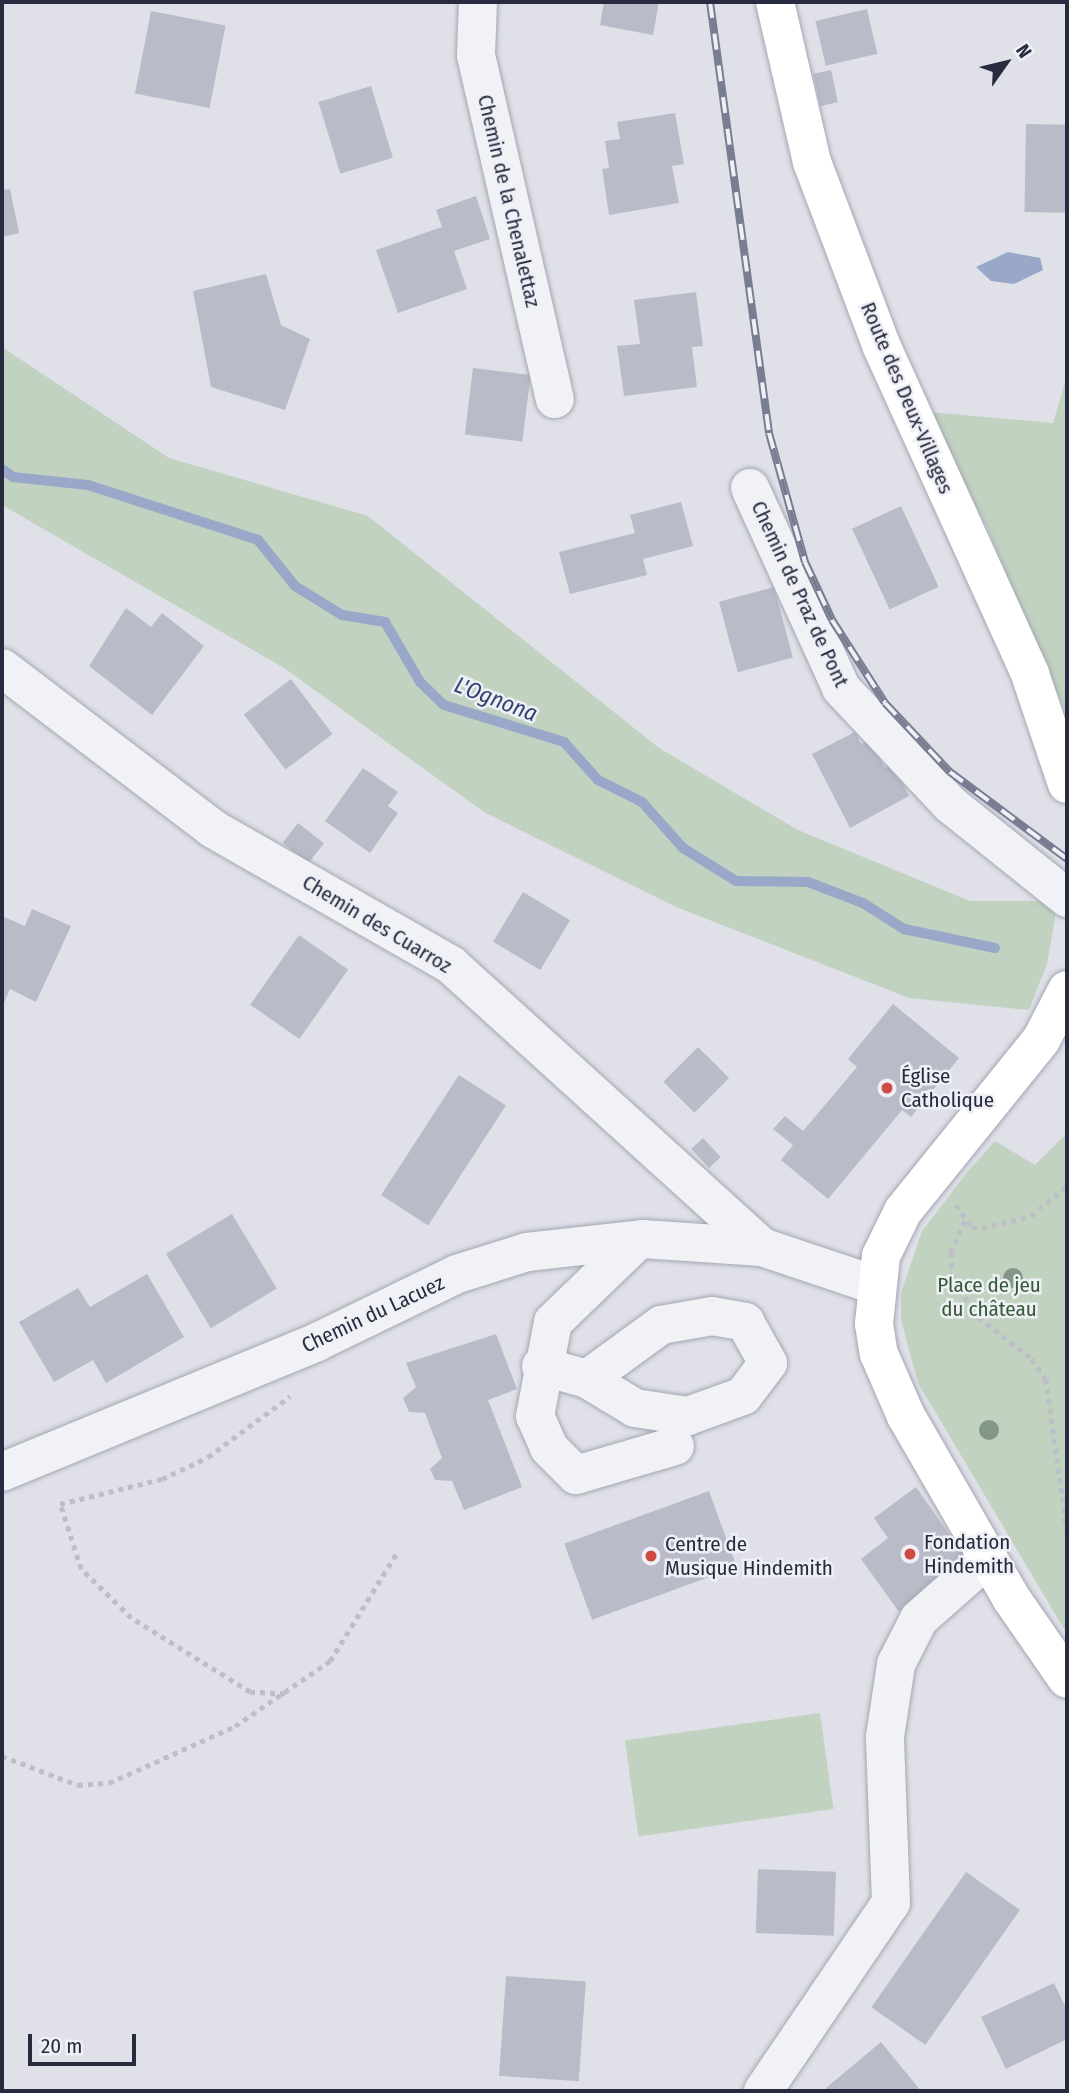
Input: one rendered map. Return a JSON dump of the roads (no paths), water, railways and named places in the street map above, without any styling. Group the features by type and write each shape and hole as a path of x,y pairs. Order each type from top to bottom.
{"main road":[{"name":"Route des Deux-Villages","path":"775,2 812,162 881,345 1030,674 1067,784"},
{"path":"1067,990 1041,1040 903,1211 875,1285 874,1324 891,1385 988,1558 1067,1679"}],"street":[{"name":"Chemin de la Chenalettaz","path":"478,2 476,55 555,399"},
{"name":"Chemin de Praz de Pont","path":"750,488 841,688 951,804 1067,898"},
{"name":"Chemin des Cuarroz","path":"2,668 213,829 451,965 762,1247 875,1285"},
{"name":"Chemin du Lacuez","path":"2,1472 317,1342 457,1274 527,1252 638,1240 762,1247"},
{"path":"638,1240 553,1322 541,1366 535,1416 549,1448 576,1475 675,1446"},
{"path":"541,1366 587,1379"},
{"path":"763,2091 891,1903 885,1737 896,1664 919,1619 988,1558"}],"water":[{"path":"1008,252 1040,258 1043,270 1014,284 991,281 976,267"}],"waterway":[{"name":"L'Ognona","path":"2,469 13,477 88,485 258,540 295,586 342,615 385,622 420,682 444,705 564,742 598,780 642,802 683,848 736,881 808,882 863,903 904,929 995,948"}],"railway":[{"path":"710,2 769,433 805,562 832,620 885,703 950,772 1067,859"}],"place":[{"name":"Église Catholique","path":"887,1088"},
{"name":"Fondation Hindemith","path":"910,1554"},
{"name":"Centre de Musique Hindemith","path":"651,1556"}],"park label":[{"name":"Place de jeu du château","path":"989,1297"}]}
